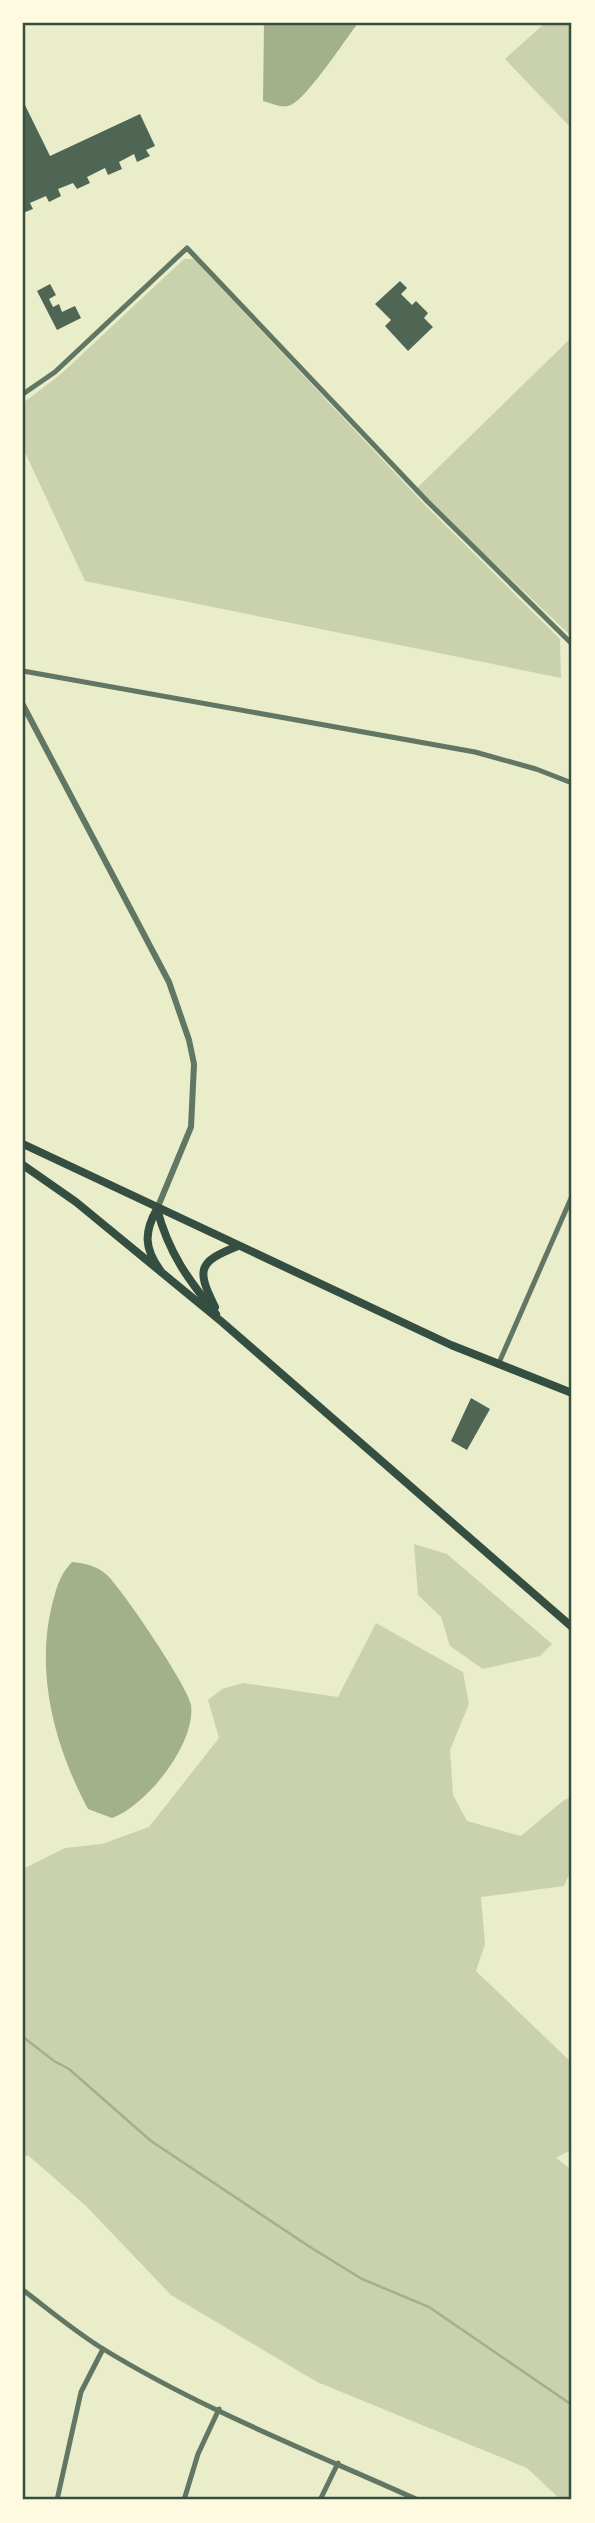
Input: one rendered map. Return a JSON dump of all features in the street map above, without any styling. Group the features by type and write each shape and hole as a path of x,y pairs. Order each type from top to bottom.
{"main road":[{"path":"23,1144 157,1209 498,1365 572,1393"},
{"path":"23,1165 76,1202 222,1322 572,1627"},
{"path":"157,1209 148,1230 147,1245 154,1262 167,1279"},
{"path":"157,1209 168,1244 179,1267 222,1322"},
{"path":"222,1322 201,1278 202,1269 214,1256 238,1246"}],"street":[{"path":"23,394 55,372 187,248 427,501 572,644"},
{"path":"23,671 475,752 536,769 572,783"},
{"path":"23,705 169,982 190,1040 194,1064 191,1127 157,1209"},
{"path":"498,1365 572,1196"},
{"path":"23,2290 103,2349 219,2409 418,2500"},
{"path":"57,2500 81,2392 103,2349"},
{"path":"184,2500 198,2454 219,2409"},
{"path":"320,2500 338,2463"}],"shaded area":[{"path":"264,23 358,23 307,91 291,105 284,106 263,101"},
{"path":"545,23 572,23 572,129 505,59"},
{"path":"184,259 194,259 426,506 560,639 561,678 85,581 23,448 23,403 61,374"},
{"path":"572,337 572,637 416,489"},
{"path":"414,1544 447,1554 552,1644 540,1656 483,1669 450,1646 441,1617 418,1595"},
{"path":"72,1562 99,1569 115,1584 167,1660 191,1705 186,1737 166,1772 139,1801 112,1818 88,1809 66,1761 51,1710 47,1684 47,1631 57,1587"},
{"path":"376,1623 463,1672 469,1704 450,1750 453,1795 467,1821 521,1836 564,1800 572,1797 572,1868 564,1886 481,1897 485,1944 476,1971 571,2062 572,2149 556,2158 572,2170 572,2500 561,2500 527,2468 317,2382 171,2295 86,2206 29,2156 23,2156 23,1869 65,1848 102,1844 149,1827 219,1738 208,1700 222,1689 243,1683 338,1697"}],"building":[{"path":"23,101 50,156 140,114 155,146 146,150 150,156 137,162 134,154 119,162 122,169 108,175 105,168 87,177 90,183 77,189 73,183 58,189 61,196 49,202 46,196 30,203 33,209 23,213"},
{"path":"400,281 407,288 401,294 412,305 416,301 428,313 424,318 433,327 408,351 385,326 391,320 375,304"},
{"path":"50,284 56,295 49,299 53,307 59,304 62,312 75,306 81,318 57,330 37,291"},
{"path":"471,1398 490,1409 467,1450 451,1441"}],"waterway":[{"path":"23,2037 69,2069 151,2141 362,2279 429,2307 572,2405"}]}
